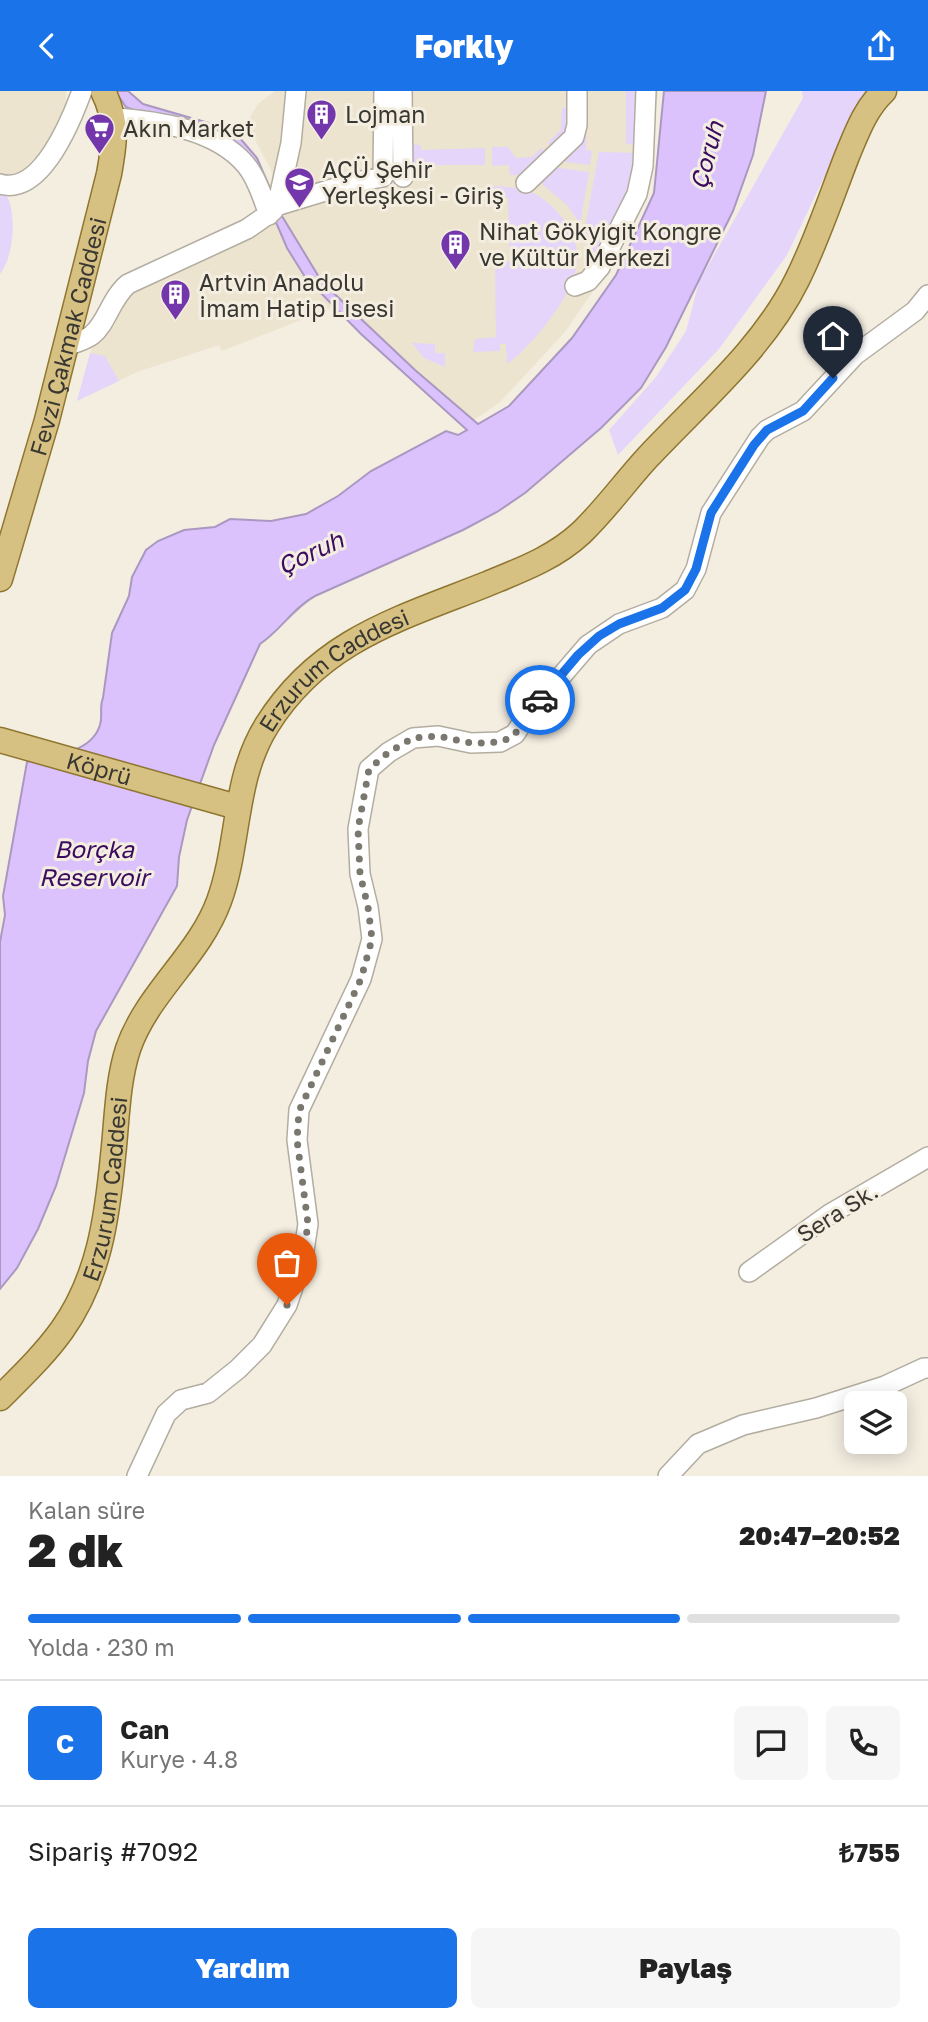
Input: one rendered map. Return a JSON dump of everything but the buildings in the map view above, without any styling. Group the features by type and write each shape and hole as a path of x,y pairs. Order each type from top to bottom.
{"main road":[{"name":"Fevzi Çakmak Caddesi","path":"0,579 47,420 109,174 114,118 103,91"},
{"name":"Erzurum Caddesi","path":"0,1398 62,1329 85,1290 94,1268 106,1223 127,1051 139,1023 202,936 220,899 237,807 256,744 267,725 286,698 317,665 347,644 387,624 517,572 567,546 586,528 771,323 797,280 860,125 884,91"},
{"name":"Köprü","path":"1,745 237,807"}],"street":[{"path":"0,184 20,184 43,163 65,133 82,91"},
{"path":"273,211 290,143 296,91"},
{"path":"65,346 81,341 95,332 114,299 128,284 247,229 273,211 383,177 384,91"},
{"path":"402,91 403,177"},
{"path":"526,183 574,137 577,125 577,91"},
{"path":"575,286 588,281 600,267 637,194 643,166 646,91"},
{"path":"114,118 139,119 174,127 217,142 246,165 273,211"},
{"path":"137,1476 166,1414 181,1401 208,1393 262,1345 287,1305 303,1257 308,1224 297,1140 299,1111 361,979 372,939 360,874 358,829 369,769 389,752 413,738 438,736 471,743 491,743 508,739 520,729 526,717 588,645 619,624 662,608 678,597 696,569 711,513 760,437 803,411 855,355 915,311 928,295"},
{"name":"Sera Sk.","path":"749,1272 830,1214 928,1157"},
{"path":"668,1476 698,1444 743,1425 816,1408 885,1387 928,1368"}],"shaded area":[{"path":"0,91 66,91 66,96 65,114 48,145 18,175 0,178"},
{"path":"275,91 658,91 649,170 616,251 596,287 564,333 500,402 474,420 415,370 322,281 282,216 271,170 248,120 258,104"},
{"path":"582,91 588,91 586,150 592,151 590,165 559,161"},
{"path":"626,91 642,91 638,145 626,144"},
{"path":"802,91 873,91 848,127 787,255 719,349 618,455 609,430 656,377 686,331 699,282 803,98"},
{"path":"570,107 570,126 553,150 548,143 561,129 562,108"},
{"path":"407,144 420,145 422,150 485,148 485,165 407,165"},
{"path":"492,147 508,147 516,158 532,157 541,148 547,155 524,175 510,175 509,165 492,166"},
{"path":"599,152 638,153 634,180 588,271 589,252 584,233"},
{"path":"553,167 589,172 580,224 567,205 541,183 540,180"},
{"path":"493,186 526,190 551,205 567,224 576,246 577,258 572,282 558,308 538,334 507,364 506,344 500,344 500,351 473,352 475,339 496,337 495,262 510,261 508,198 493,197"},
{"path":"0,187 10,204 13,229 9,255 0,274"},
{"path":"276,222 297,265 312,286 334,307 222,351 219,345 137,372 77,401 92,347 122,295"},
{"path":"412,343 435,344 435,353 445,353 445,367 424,358"},
{"path":"90,353 105,356 119,381 77,401"}],"water":[{"name":"Borçka Reservoir","path":"115,91 128,91 143,104 219,126 239,137 257,158 282,216 322,282 415,370 478,424 509,406 572,338 616,275 654,193 664,91 766,91 753,155 733,211 666,347 641,388 601,428 525,493 497,512 315,596 260,644 214,745 187,820 179,857 177,886 96,1031 88,1061 84,1093 56,1186 38,1229 17,1268 0,1289 0,942 5,915 3,896 27,762 70,752 80,748 95,735 101,722 112,633 129,596 132,577 146,550 158,541 184,530 215,527 230,519 271,521 306,514 338,496 371,471 446,431 458,435 467,430 361,334 305,277 287,248 249,159 126,107"}],"way so far":[{"path":"287,1305 303,1257 308,1224 297,1140 299,1111 361,979 372,939 360,874 358,829 369,769 389,752 413,738 438,736 471,743 491,743 508,739 520,729 540,700"}],"place":[{"name":"Lojman","path":"322,141"},
{"name":"Akın Market","path":"100,155"},
{"name":"AÇÜ Şehir Yerleşkesi - Giriş","path":"299,209"},
{"name":"Nihat Gökyiğit Kongre ve Kültür Merkezi","path":"456,271"},
{"name":"Artvin Anadolu İmam Hatip Lisesi","path":"176,322"}],"route":[{"path":"540,700 578,655 599,636 619,624 662,608 685,590 696,569 711,513 754,445 767,430 803,411 833,378"}],"water label":[{"name":"Çoruh","path":"706,155"},
{"name":"Çoruh","path":"310,552"}]}
